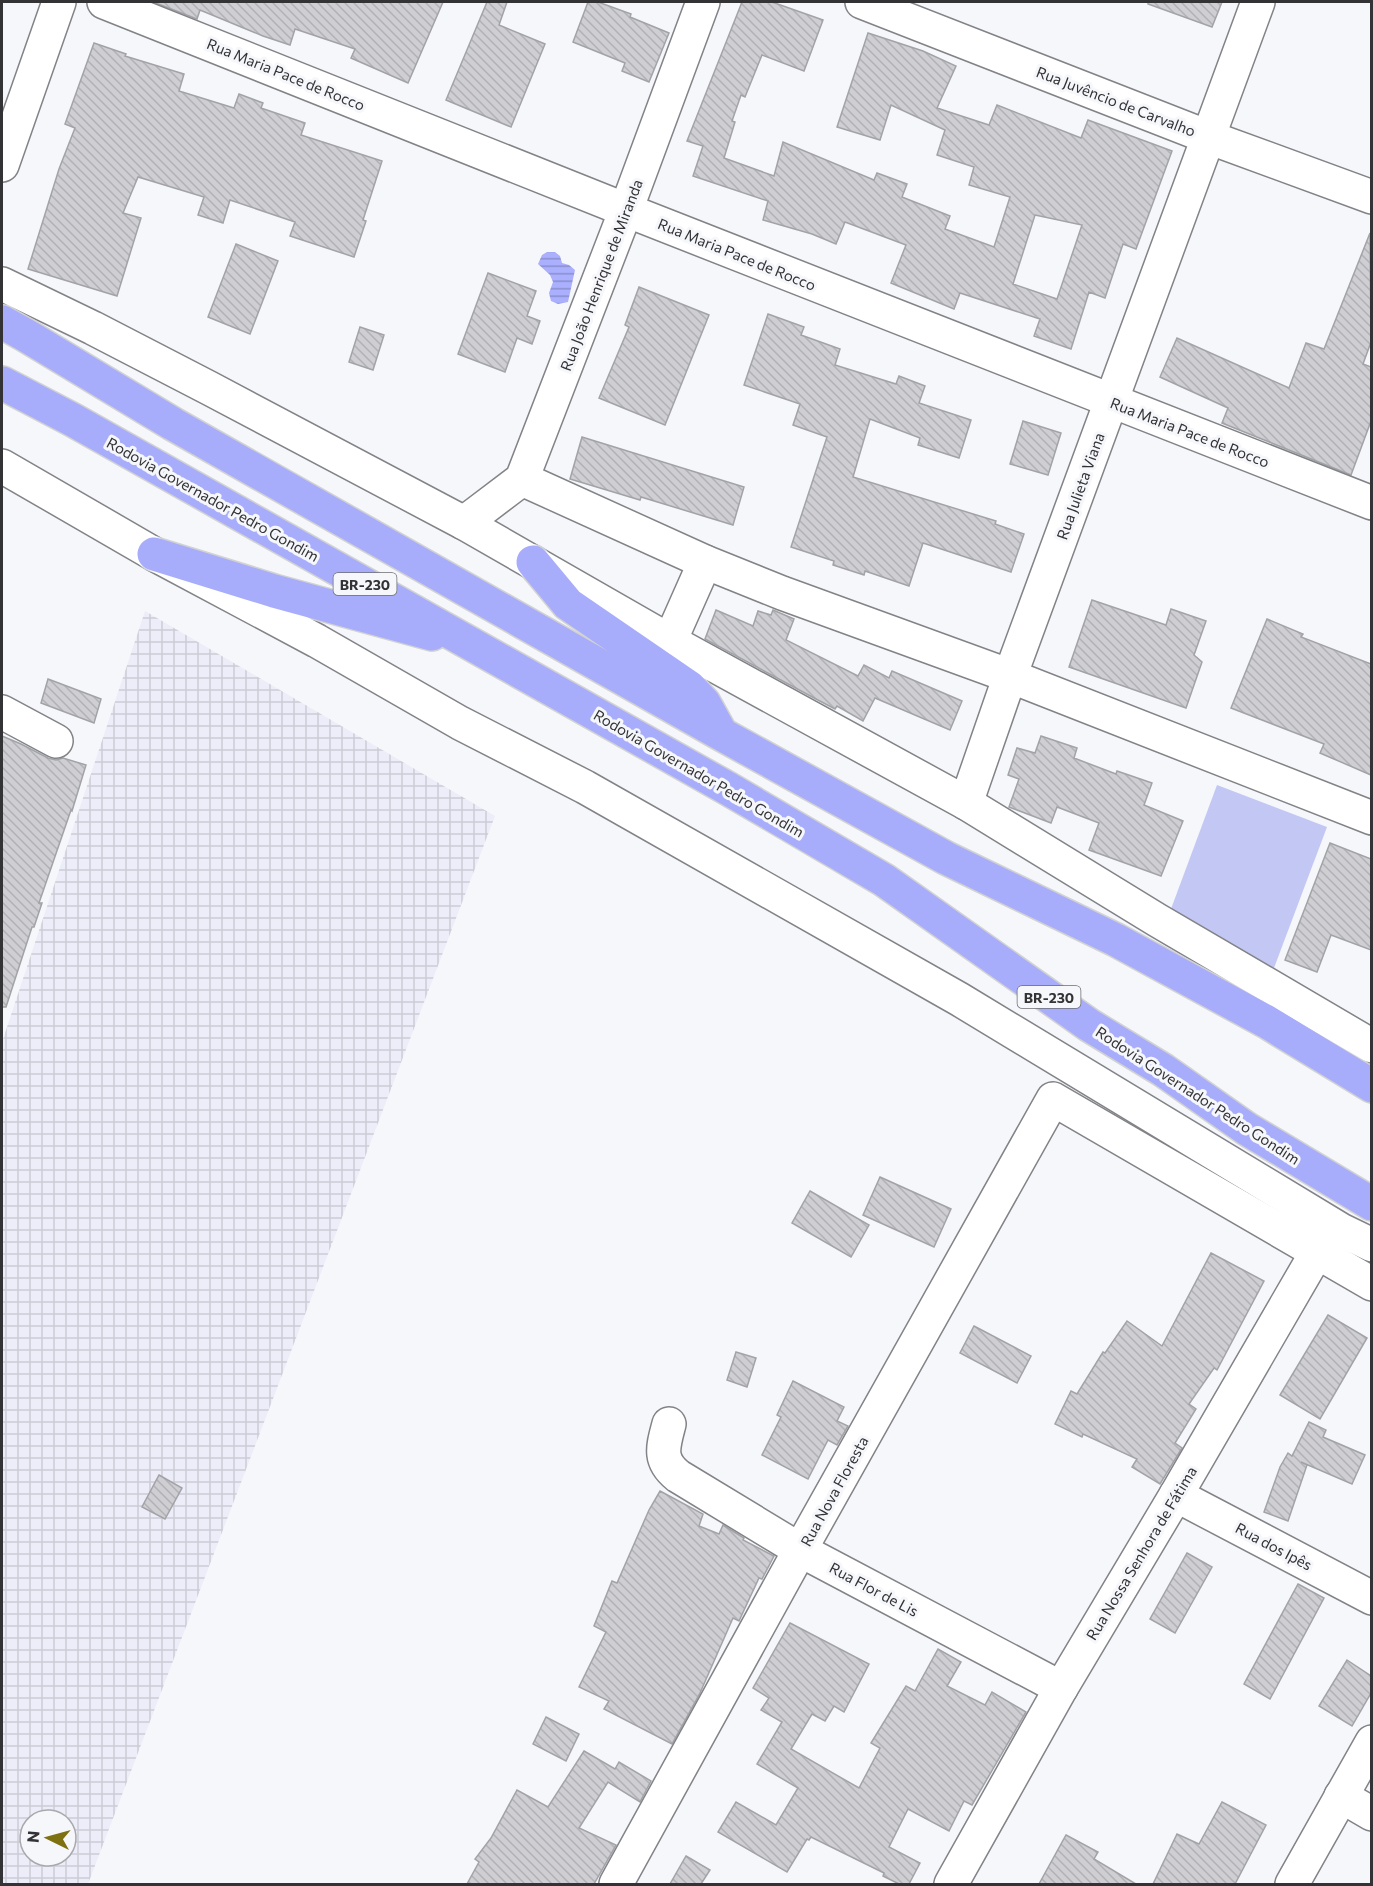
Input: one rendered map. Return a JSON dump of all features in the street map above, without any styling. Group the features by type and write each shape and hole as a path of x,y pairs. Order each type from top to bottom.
{"highway":[{"name":"BR-230","path":"2,322 173,424 721,734 945,858 1126,945 1267,1022 1371,1086"},
{"name":"Rodovia Governador Pedro Gondim","path":"2,383 73,420 477,646 884,880 1089,1025 1163,1070 1247,1129 1371,1204"},
{"path":"154,554 285,595 477,646"},
{"path":"533,562 568,604 690,687 704,704 721,734"}],"street":[{"path":"2,165 58,2"},
{"name":"Rua Maria Pace de Rocco","path":"105,2 1371,504"},
{"name":"Rua João Henrique de Miranda","path":"522,479 626,210 703,2"},
{"name":"Rua Juvêncio de Carvalho","path":"862,2 1208,137 1371,197"},
{"name":"Rua Julieta Viana","path":"966,802 1010,676 1258,2"},
{"path":"2,284 188,377 464,523 670,641 966,802 1157,920 1371,1046"},
{"path":"2,466 154,554 317,641 460,723 585,787 959,999 1341,1230 1371,1245"},
{"path":"464,523 522,479 705,562 782,593 1010,676 1371,818"},
{"path":"670,641 705,562"},
{"path":"2,712 56,741"},
{"name":"Rua Nova Floresta","path":"616,1884 1053,1099 1317,1252"},
{"name":"Rua Nossa Senhora de Fátima","path":"951,1884 1061,1688 1317,1252 1341,1230"},
{"path":"1317,1252 1371,1284"},
{"name":"Rua Flor de Lis","path":"669,1424 663,1447 665,1461 670,1470 800,1550 1061,1688"},
{"name":"Rua dos Ipês","path":"1176,1495 1371,1598"},
{"path":"1292,1884 1371,1742"},
{"path":"1341,1796 1371,1814"}],"shaded area":[{"path":"145,611 495,816 88,1884 2,1884 2,1042"},
{"path":"1217,785 1327,827 1274,968 1168,917"}],"water":[{"path":"555,252 560,256 562,263 575,270 568,302 558,304 551,301 549,293 553,282 550,275 538,264 542,255"}],"building":[{"path":"153,2 443,2 408,83 351,58 355,49 295,29 290,45 200,10 197,19"},
{"path":"487,2 507,2 499,25 545,44 511,127 446,100"},
{"path":"588,2 598,2 631,14 630,17 669,33 649,82 622,71 625,63 573,42"},
{"path":"742,2 772,2 823,20 804,71 762,55 745,97 741,95 732,121 735,122 724,158 774,176 783,142 874,180 877,173 907,184 902,197 950,216 945,229 994,247 1010,197 969,185 974,167 937,155 945,130 891,105 880,140 837,127 868,33 923,51 956,66 937,108 989,125 997,105 1081,138 1088,120 1172,151 1136,249 1123,244 1105,298 1089,292 1071,349 1034,336 1040,319 960,293 954,309 891,283 906,245 845,222 836,244 812,234 763,220 768,201 693,176 703,146 687,141","holes":["1035,215 1082,225 1057,299 1013,284"]},
{"path":"1148,2 1222,2 1212,27 1148,4"},
{"path":"94,43 126,54 125,56 184,74 179,91 234,108 239,94 263,103 261,108 305,123 301,135 382,161 354,257 290,236 295,222 230,200 223,223 198,215 204,197 138,177 123,213 141,218 117,296 28,269 59,169 75,128 65,124"},
{"path":"1370,233 1371,342 1363,364 1371,367 1371,421 1351,475 1222,423 1228,408 1160,377 1177,338 1289,388 1306,343 1324,349"},
{"path":"236,244 278,261 250,334 208,317"},
{"path":"488,273 536,291 527,316 540,321 532,344 517,338 505,372 458,354"},
{"path":"639,287 709,315 665,425 599,398 629,327 625,325"},
{"path":"768,314 804,327 801,335 840,349 835,365 896,384 899,376 925,386 919,403 971,420 959,458 918,445 920,438 870,419 853,477 996,521 995,524 1024,534 1011,572 923,543 909,586 865,571 864,575 833,565 834,561 791,547 827,437 793,425 800,404 744,385"},
{"path":"360,327 384,335 373,370 349,362"},
{"path":"1023,421 1061,433 1048,475 1010,464"},
{"path":"582,437 744,487 733,525 641,497 640,500 570,479"},
{"path":"1092,600 1166,625 1171,609 1206,621 1194,655 1202,662 1186,708 1069,667"},
{"path":"716,610 753,626 758,611 771,615 773,610 794,619 786,640 858,676 864,665 889,678 892,671 962,701 950,730 875,698 863,721 837,706 835,709 705,639"},
{"path":"1267,619 1303,634 1301,637 1371,664 1371,775 1320,753 1324,744 1231,708"},
{"path":"48,679 101,699 94,723 41,703"},
{"path":"2,736 48,758 56,760 63,758 86,765 6,1007 2,1007"},
{"path":"1041,736 1077,748 1074,758 1116,774 1117,771 1152,783 1144,805 1183,821 1161,876 1089,850 1099,823 1057,807 1051,823 1009,807 1019,779 1008,775 1017,748 1035,753"},
{"path":"1330,843 1371,859 1371,950 1331,935 1317,972 1285,960"},
{"path":"880,1177 951,1209 934,1247 863,1215"},
{"path":"810,1191 869,1225 851,1257 792,1223"},
{"path":"1211,1253 1264,1281 1217,1370 1214,1368 1189,1404 1196,1409 1175,1443 1182,1448 1160,1484 1132,1467 1137,1459 1055,1424 1071,1391 1077,1394 1103,1352 1105,1353 1127,1321 1162,1346"},
{"path":"1328,1315 1367,1338 1320,1419 1280,1395"},
{"path":"974,1326 1031,1356 1017,1383 960,1353"},
{"path":"736,1352 756,1358 747,1387 727,1380"},
{"path":"793,1381 844,1407 837,1421 848,1426 837,1445 828,1440 808,1479 762,1455 781,1417 777,1415"},
{"path":"1309,1422 1326,1430 1323,1437 1365,1455 1352,1484 1301,1462 1307,1465 1288,1521 1264,1512 1280,1467 1288,1453 1292,1456"},
{"path":"159,1475 182,1488 165,1519 142,1507"},
{"path":"660,1491 703,1514 699,1526 719,1534 723,1525 744,1538 743,1540 774,1556 762,1579 759,1578 739,1621 733,1618 700,1693 672,1744 604,1709 609,1701 579,1687 606,1632 594,1626 612,1581 617,1583 649,1510"},
{"path":"1187,1553 1212,1567 1175,1633 1150,1619"},
{"path":"1298,1584 1324,1598 1270,1699 1244,1684"},
{"path":"790,1623 869,1664 844,1712 834,1706 825,1721 812,1714 791,1749 859,1788 880,1748 871,1743 906,1686 915,1691 938,1649 961,1662 947,1686 985,1705 992,1692 1026,1712 972,1805 964,1801 949,1831 908,1809 889,1847 920,1863 909,1884 899,1884 883,1876 884,1873 811,1837 807,1839 787,1872 718,1832 736,1802 776,1825 798,1788 757,1764 782,1722 761,1710 769,1698 753,1688"},
{"path":"1347,1660 1371,1676 1371,1693 1352,1726 1319,1706"},
{"path":"546,1717 579,1734 566,1761 533,1744"},
{"path":"584,1751 615,1769 619,1762 651,1781 640,1802 608,1782 579,1828 616,1845 594,1884 467,1884 479,1862 475,1859 491,1838 517,1790 548,1807"},
{"path":"1222,1802 1266,1825 1235,1884 1153,1884 1177,1834 1199,1844"},
{"path":"1066,1835 1098,1852 1094,1859 1136,1884 1039,1884"},
{"path":"686,1856 710,1870 701,1884 670,1884"}]}
